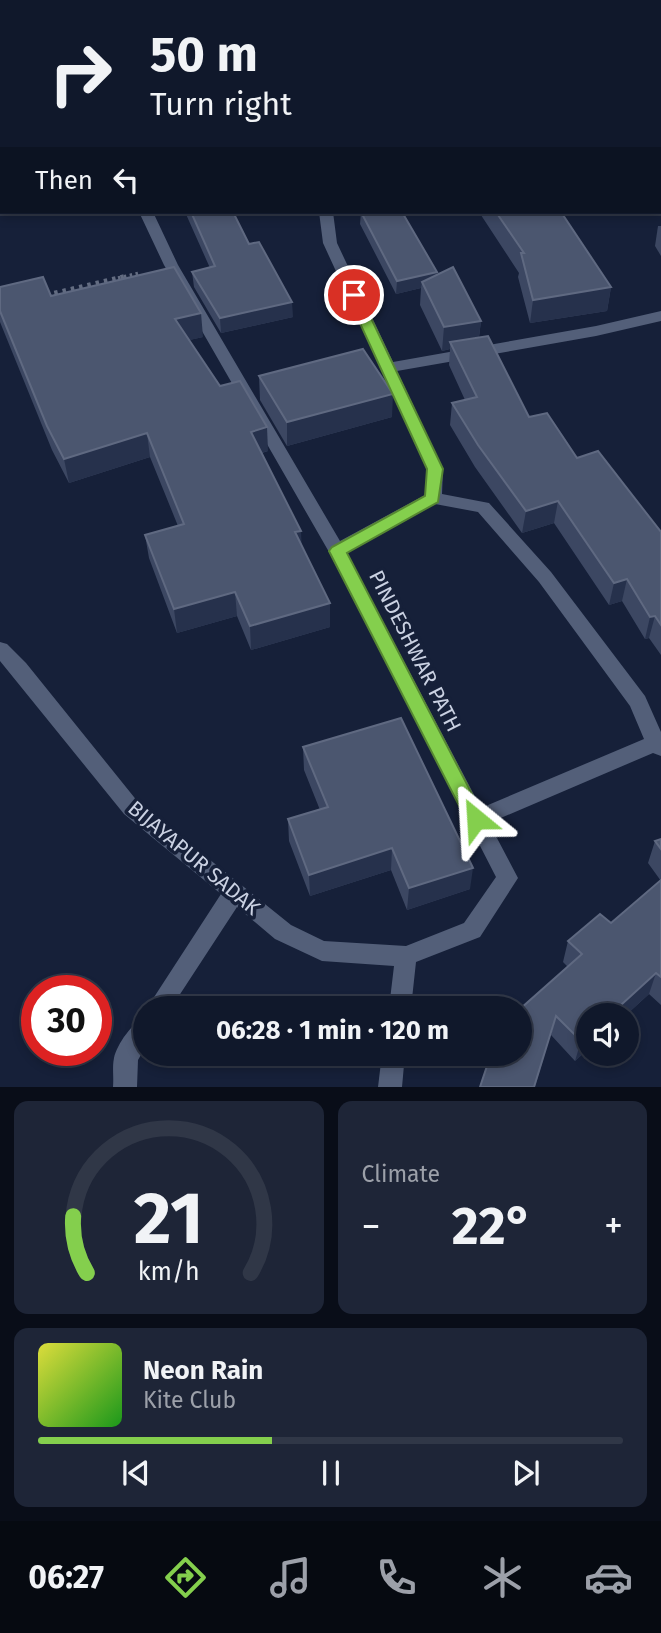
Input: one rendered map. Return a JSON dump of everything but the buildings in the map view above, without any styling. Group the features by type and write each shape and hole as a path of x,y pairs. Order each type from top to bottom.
{"street":[{"name":"PINDESHWAR PATH","path":"147,214 171,265 337,551 507,878 472,930 406,956"},
{"path":"327,214 330,243 435,469 433,498"},
{"path":"389,368 596,331 661,316"},
{"path":"337,551 433,498 483,507 545,578 638,702 659,745 476,819"},
{"name":"BIJAYAPUR SADAK","path":"0,649 19,668 131,808 283,932 322,951 406,956"},
{"path":"166,996 234,893"},
{"path":"401,996 406,956"},
{"path":"125,1087 126,1058 133,1047"},
{"path":"390,1087 393,1066"}],"path":[{"path":"40,296 171,265"}],"route":[{"path":"354,295 435,469 433,498 337,551 476,819"}]}
